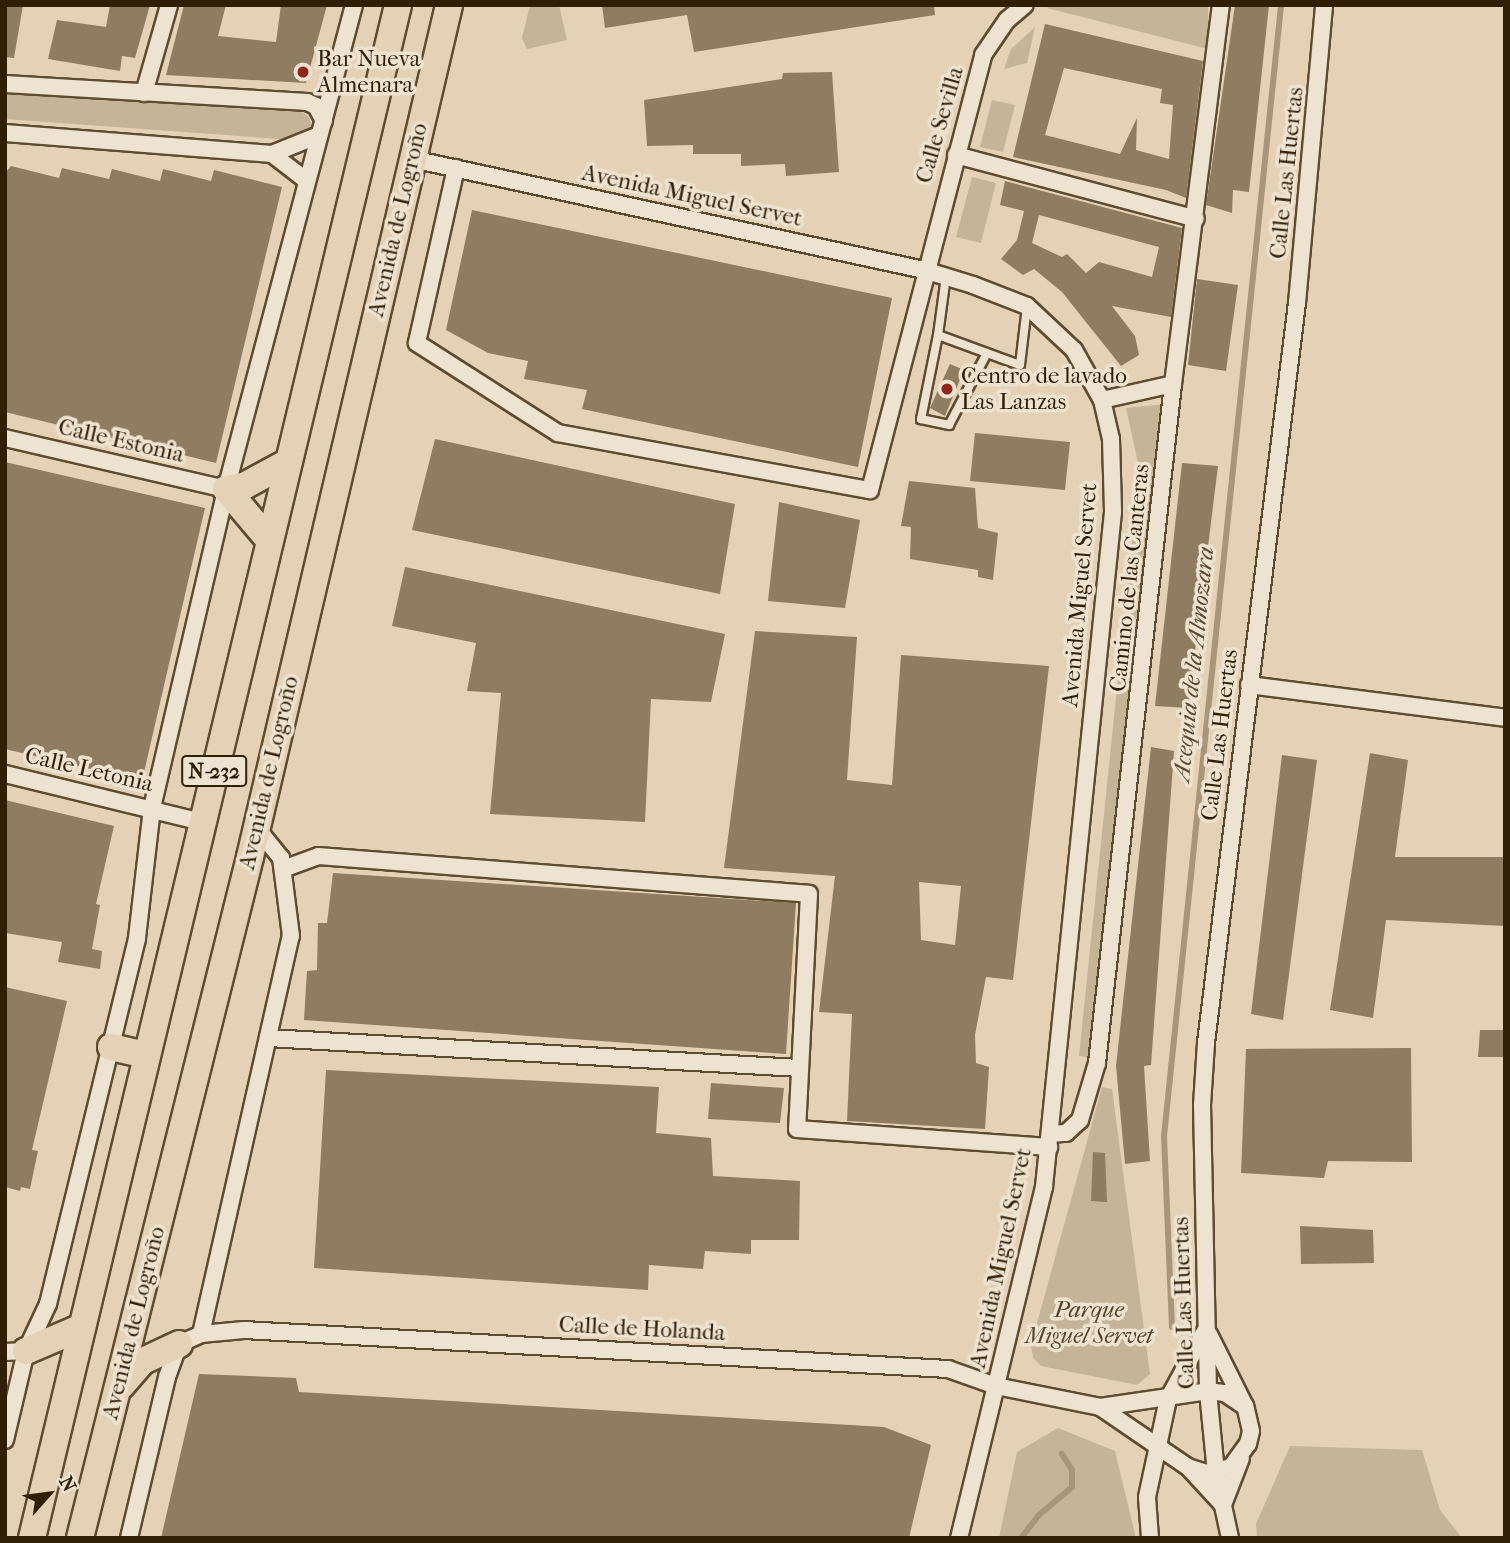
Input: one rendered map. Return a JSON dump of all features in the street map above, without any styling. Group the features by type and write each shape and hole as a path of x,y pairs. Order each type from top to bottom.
{"highway":[{"name":"N-232","path":"32,1538 398,5"},
{"name":"Avenida de Logroño","path":"80,1538 257,828 449,5"},
{"path":"226,489 244,486 288,462"},
{"path":"226,489 269,540"},
{"path":"111,1047 146,1055"},
{"path":"16,1351 82,1326"},
{"path":"118,1390 143,1361 190,1339"},
{"path":"16,1351 71,1370"}],"street":[{"path":"144,93 169,5"},
{"path":"5,1440 16,1351 48,1304 137,937 152,808 226,489 354,5"},
{"name":"Calle Sevilla","path":"456,169 417,343 558,433 870,490 924,270 983,55 1007,20 1025,5"},
{"name":"Camino de las Canteras","path":"1050,1140 1066,1133 1080,1120 1097,1063 1172,384 1196,219 1221,5"},
{"name":"Calle Las Huertas","path":"1230,1538 1216,1473 1209,1391 1202,1105 1206,1043 1298,289 1324,5"},
{"path":"5,84 307,103 316,106 322,128"},
{"path":"5,133 272,154 322,128"},
{"path":"272,154 307,181"},
{"path":"956,155 1196,219"},
{"name":"Avenida Miguel Servet","path":"412,159 946,276 1027,306 1074,350 1102,400 1111,439 1113,512 1050,1140 1044,1187 959,1538"},
{"path":"1102,400 1172,384"},
{"name":"Calle Estonia","path":"5,438 226,489"},
{"path":"1249,685 1505,718"},
{"name":"Calle Letonia","path":"5,774 202,822"},
{"path":"129,1538 167,1377 190,1339 268,1038 291,936 281,858 257,828"},
{"path":"284,869 318,856 809,894 797,1129 1050,1140"},
{"path":"268,1038 800,1068"},
{"path":"1150,1538 1150,1479 1168,1399 1206,1329"},
{"path":"1182,1463 1223,1505 1251,1431 1245,1406 1206,1329"},
{"name":"Calle de Holanda","path":"190,1339 244,1330 948,1369 996,1387 1100,1407 1209,1391"},
{"path":"1209,1391 1226,1393 1245,1406"},
{"name":"Calle de Holanda","path":"1100,1407 1182,1463"},
{"path":"1150,1479 1182,1463 1216,1473 1241,1457"}],"lane":[{"path":"946,276 938,335 921,419 949,425 987,353"},
{"path":"938,335 1020,365 1027,306"}],"green space":[{"path":"530,5 559,5 567,40 527,49 522,38"},
{"path":"1051,5 1208,5 1208,49 1047,8"},
{"path":"1035,27 1027,63 1004,69 1011,49"},
{"path":"5,94 301,112 309,117 312,127 292,140 5,119"},
{"path":"992,100 1015,105 1003,152 980,147"},
{"path":"972,177 996,183 981,243 956,237"},
{"path":"1166,404 1095,1058 1079,1056 1133,533 1138,463 1126,408"},
{"name":"Parque Miguel Servet","path":"1102,1087 1112,1089 1150,1374 1137,1385 1041,1366 1033,1358 1031,1345"},
{"path":"1058,1428 1115,1451 1136,1538 999,1538 1017,1452"},
{"path":"1290,1446 1422,1450 1440,1510 1462,1538 1257,1538 1256,1524"}],"building":[{"path":"5,5 23,5 14,58 5,57"},
{"path":"110,5 150,5 135,58 122,56 120,71 48,59 57,20 106,27"},
{"path":"184,5 226,5 218,36 276,42 281,5 327,5 306,83 166,75"},
{"path":"602,5 934,5 935,15 694,52 687,15 605,28"},
{"path":"1235,5 1269,5 1249,192 1233,190 1232,213 1206,205"},
{"path":"1045,24 1203,61 1186,198 1166,190 1013,157","holes":["1064,68 1162,89 1160,103 1173,105 1169,159 1136,150 1137,118 1120,154 1045,135"]},
{"path":"832,72 839,172 786,176 785,164 741,166 741,154 693,154 693,145 647,146 644,100 782,79 783,73"},
{"path":"11,166 59,178 62,168 109,179 112,169 160,181 163,169 211,181 214,170 282,187 216,463 5,412 5,173"},
{"path":"1005,181 1182,228 1171,317 1112,306 1135,336 1139,355 1121,366 1062,292 1034,269 1023,275 1001,259 1017,240 1024,211 1000,205","holes":["1039,215 1159,247 1152,277 1099,262 1086,273 1067,254 1062,257 1032,243"]},
{"path":"472,210 892,298 858,467 582,409 587,390 524,379 528,361 488,353 446,330"},
{"path":"1197,279 1238,285 1226,371 1188,365"},
{"name":"Centro de lavado Las Lanzas","path":"950,364 964,370 945,416 930,408"},
{"path":"975,433 1070,442 1065,490 970,481"},
{"path":"435,439 735,504 720,594 412,530"},
{"path":"5,462 205,508 142,781 5,749"},
{"path":"1182,463 1218,466 1188,708 1155,706"},
{"path":"909,481 975,488 978,528 998,533 993,580 978,577 978,570 910,559 911,527 901,526"},
{"path":"779,502 860,520 845,608 768,601"},
{"path":"405,567 725,634 711,702 651,699 645,822 490,814 501,693 467,691 476,643 392,626"},
{"path":"755,631 857,637 847,780 892,785 901,655 1049,666 1013,980 986,977 975,1035 976,1063 989,1067 985,1129 847,1121 852,1014 819,1012 835,876 724,868","holes":["919,882 961,886 955,945 921,940"]},
{"path":"1151,747 1174,751 1151,1065 1144,1066 1150,1161 1125,1164 1116,1066"},
{"path":"1370,753 1408,760 1395,857 1505,857 1505,926 1386,920 1373,1018 1330,1010"},
{"path":"1282,755 1317,760 1283,1020 1251,1014"},
{"path":"5,800 114,826 96,904 100,905 92,949 102,951 100,969 58,962 62,942 5,933"},
{"path":"333,873 796,903 786,1054 304,1020 307,971 317,970 318,923 327,923"},
{"path":"5,987 67,1001 32,1150 38,1151 30,1189 21,1187 20,1191 5,1187"},
{"path":"1480,1030 1505,1030 1505,1057 1478,1057"},
{"path":"1411,1048 1412,1162 1328,1161 1324,1178 1241,1173 1246,1049"},
{"path":"326,1070 659,1087 656,1133 711,1138 713,1176 800,1181 799,1240 751,1240 751,1254 705,1251 703,1269 649,1265 648,1290 314,1268"},
{"path":"711,1083 784,1088 780,1123 708,1119"},
{"path":"1093,1152 1105,1153 1107,1202 1091,1201"},
{"path":"1300,1226 1373,1230 1374,1263 1301,1264"},
{"path":"199,1374 296,1378 299,1392 884,1427 931,1445 909,1538 161,1538"}],"waterway":[{"name":"Acequia de la Almozara","path":"1172,1327 1164,1136 1281,5"},
{"path":"1021,1538 1039,1515 1072,1487 1072,1470 1062,1454"}],"place":[{"name":"Bar Nueva Almenara","path":"303,72"},
{"name":"Centro de lavado Las Lanzas","path":"947,389"}]}
